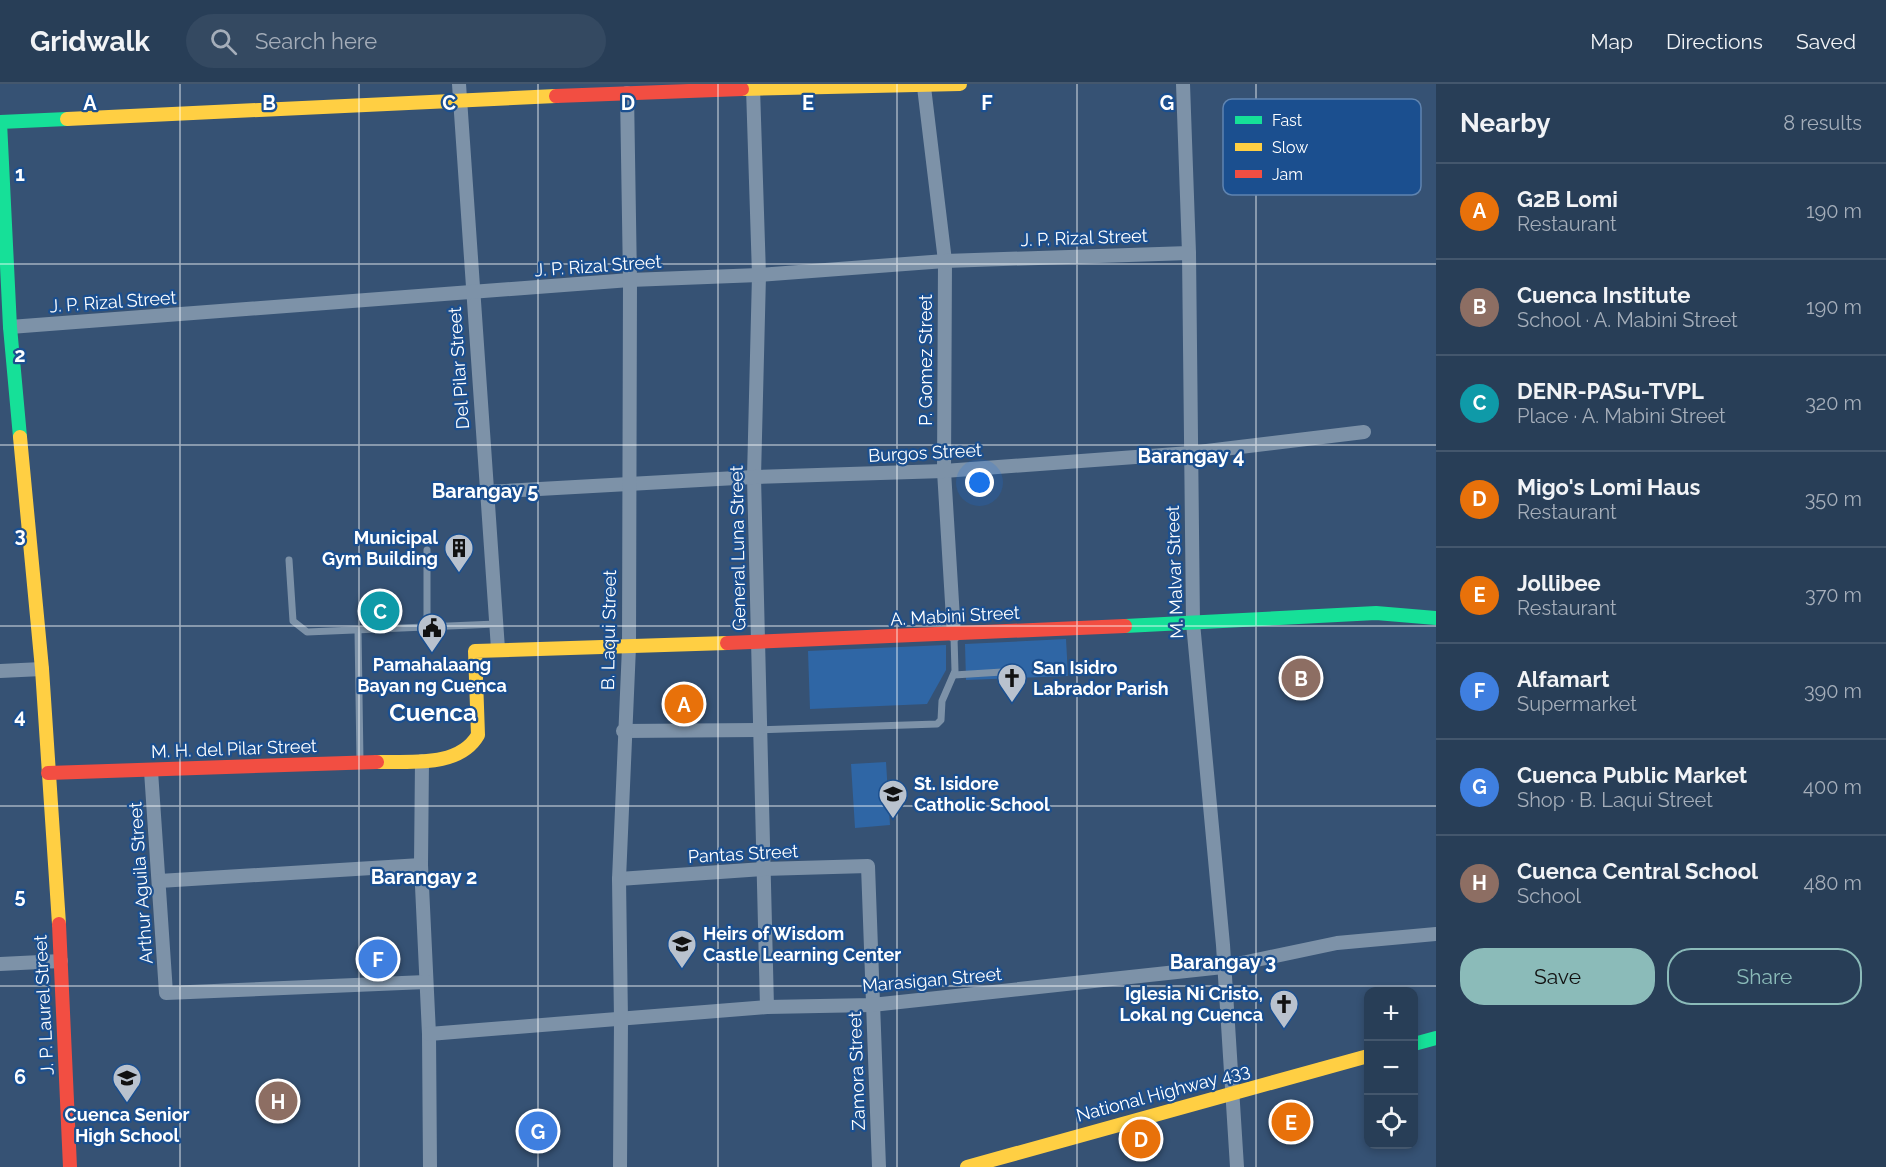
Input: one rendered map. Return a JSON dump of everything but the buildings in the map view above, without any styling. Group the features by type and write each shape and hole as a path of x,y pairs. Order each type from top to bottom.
{"street":[{"name":"Del Pilar Street","path":"459,84 498,649"},
{"path":"0,122 460,99 753,88 960,84"},
{"name":"M. Malvar Street","path":"1183,84 1188,253 1193,623 1234,1093 1237,1167"},
{"name":"P. Gomez Street","path":"924,85 945,261 944,471 954,635"},
{"name":"General Luna Street","path":"753,88 759,275 754,477 758,730 767,1007"},
{"name":"B. Laqui Street","path":"620,1167 619,879 628,647 627,485 630,280 627,93"},
{"name":"J. P. Laurel Street","path":"0,122 10,327 42,669 61,961 70,1167"},
{"name":"J. P. Rizal Street","path":"10,327 630,280 759,275 945,261 1188,253"},
{"name":"Burgos Street","path":"486,492 754,477 944,471 1190,453 1364,432"},
{"name":"A. Mabini Street","path":"475,651 954,635 1376,613 1436,618"},
{"name":"M. H. del Pilar Street","path":"48,773 151,771 360,761 422,761 456,756 474,744 478,735 475,651"},
{"path":"0,671 42,669"},
{"path":"624,731 758,730"},
{"path":"422,761 421,865 429,1034 430,1167"},
{"name":"Arthur Aguila Street","path":"151,771 166,993 426,982"},
{"path":"159,880 421,865"},
{"name":"Pantas Street","path":"619,879 763,869 868,866"},
{"name":"Zamora Street","path":"868,866 879,1167"},
{"name":"Marasigan Street","path":"429,1034 767,1007 872,1005 1223,967 1337,943 1436,934"},
{"path":"0,963 61,961"},
{"path":"1418,1043 1436,1038"},
{"name":"National Highway 433","path":"967,1167 1364,1057"}],"lane":[{"path":"427,550 427,627"},
{"path":"289,560 293,621 308,632 496,624"},
{"path":"358,630 360,761"},
{"path":"758,730 937,723 941,720 944,694 954,675 954,635"},
{"path":"954,675 1002,672"}],"shaded area":[{"path":"1066,639 1068,676 966,680 965,644"},
{"path":"946,645 946,670 927,704 810,709 808,651"},
{"path":"886,762 890,825 855,828 851,764"}],"traffic: fast":[{"path":"20,437 10,327 0,122 67,119"},
{"path":"1125,626 1376,613 1436,618"},
{"path":"1418,1043 1436,1038"}],"traffic: slow":[{"path":"742,89 960,84"},
{"path":"67,119 556,96"},
{"path":"20,437 42,669 59,924"},
{"path":"377,762 418,762 446,758 470,746 478,735 475,651 727,643"},
{"path":"967,1167 1364,1057"}],"traffic: jam":[{"path":"556,96 742,89"},
{"path":"727,643 1125,626"},
{"path":"48,773 377,762"},
{"path":"59,924 70,1167"}],"place":[{"name":"Municipal Gym Building","path":"459,574"},
{"name":"DENR-PASu-TVPL","path":"380,611"},
{"name":"Pamahalaang Bayan ng Cuenca","path":"432,654"},
{"name":"Cuenca Institute","path":"1301,678"},
{"name":"G2B Lomi","path":"684,704"},
{"name":"San Isidro Labrador Parish","path":"1012,704"},
{"name":"St. Isidore Catholic School","path":"893,820"},
{"name":"Alfamart","path":"378,959"},
{"name":"Heirs of Wisdom Castle Learning Center","path":"682,970"},
{"name":"Iglesia Ni Cristo, Lokal ng Cuenca","path":"1284,1030"},
{"name":"Cuenca Central School","path":"278,1101"},
{"name":"Cuenca Senior High School","path":"127,1104"},
{"name":"Jollibee","path":"1291,1122"},
{"name":"Cuenca Public Market","path":"538,1131"},
{"name":"Migo's Lomi Haus","path":"1141,1139"}],"district":[{"name":"Barangay 4","path":"1191,456"},
{"name":"Barangay 5","path":"485,491"},
{"name":"Cuenca","path":"433,713"},
{"name":"Barangay 2","path":"424,877"},
{"name":"Barangay 3","path":"1223,962"}]}
